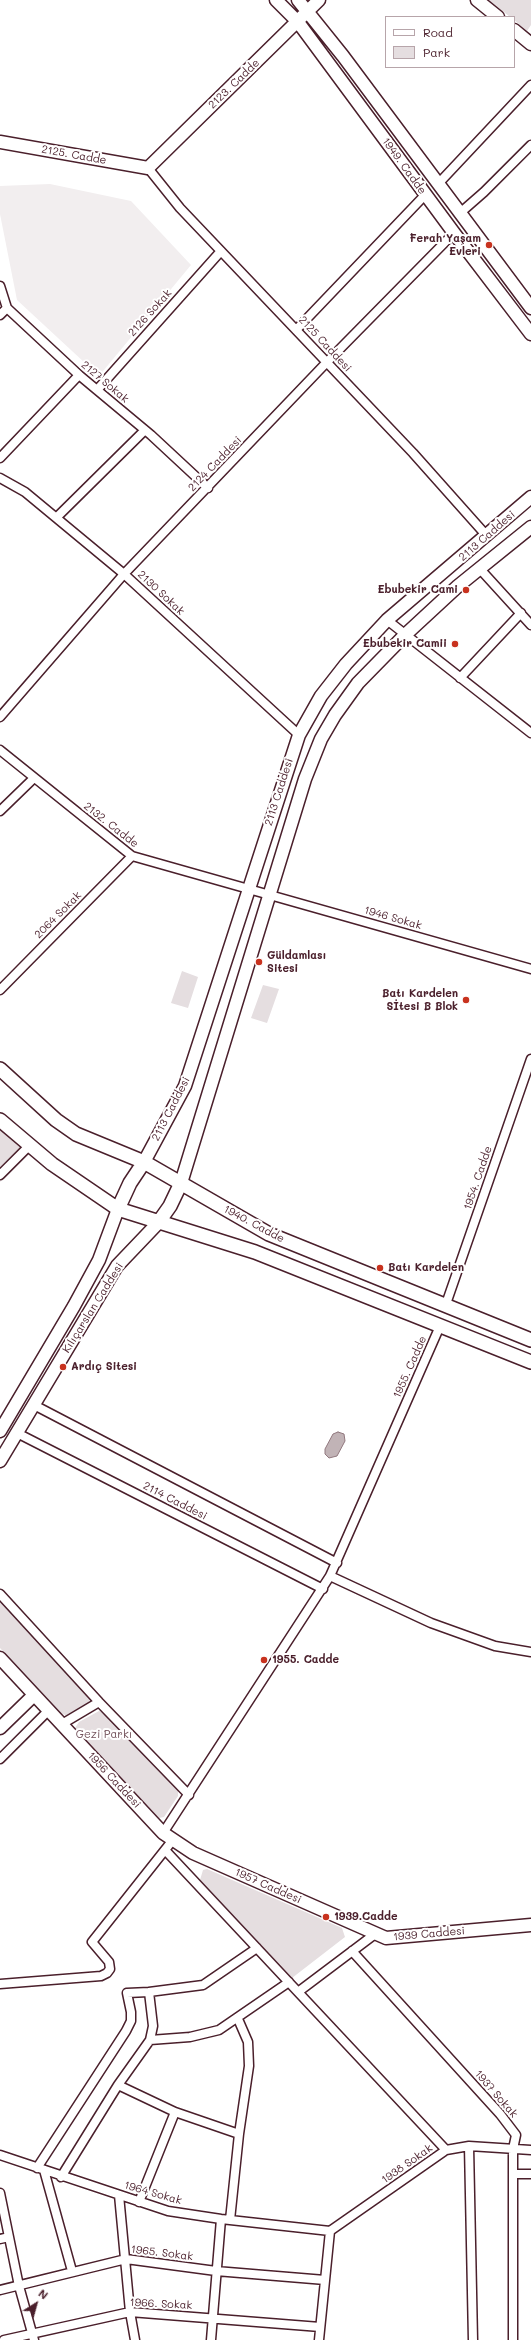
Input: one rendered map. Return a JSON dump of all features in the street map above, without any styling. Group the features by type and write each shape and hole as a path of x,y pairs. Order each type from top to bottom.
{"main road":[{"name":"1940. Cadde","path":"0,1069 56,1120 76,1134 144,1162 268,1234 446,1304 531,1340"},
{"name":"1940. Cadde","path":"2,1126 76,1182 118,1209 255,1252 531,1362"},
{"path":"118,1209 130,1183 144,1162"},
{"path":"158,1222 170,1206 181,1183"}],"street":[{"name":"1949. Cadde","path":"276,0 298,22 454,234 531,334"},
{"name":"1949. Cadde","path":"298,0 308,11 531,308"},
{"name":"2123. Cadde","path":"148,168 319,0"},
{"path":"477,0 497,16"},
{"path":"515,31 531,44"},
{"path":"438,184 531,85"},
{"name":"2125. Cadde","path":"0,142 148,168"},
{"path":"460,213 484,192 531,145"},
{"name":"2125 Caddesi","path":"148,168 180,208 413,453 486,535"},
{"path":"296,330 425,195"},
{"name":"2124 Caddesi","path":"0,717 124,574 327,362 454,234"},
{"name":"2126 Sokak","path":"96,390 221,251"},
{"name":"2127 Sokak","path":"0,286 7,308 79,375 145,430 208,488"},
{"path":"0,315 7,308"},
{"path":"0,458 79,375"},
{"path":"57,517 145,430"},
{"name":"2130 Sokak","path":"0,478 25,492 124,574 299,735"},
{"name":"2113 Caddesi","path":"144,1162 185,1086 248,888 299,735 325,691 346,664 387,620 467,554 486,535 531,497"},
{"name":"2113 Caddesi","path":"181,1183 305,778 321,739 335,715 358,683 405,635 480,569 531,527"},
{"path":"480,569 531,625"},
{"path":"460,678 520,613"},
{"path":"387,620 531,733"},
{"name":"2132. Cadde","path":"0,750 132,856 248,888"},
{"path":"0,811 34,778"},
{"name":"2064 Sokak","path":"0,990 132,856"},
{"name":"1946 Sokak","path":"248,888 531,969"},
{"name":"1954. Cadde","path":"446,1304 531,1059"},
{"path":"0,1175 29,1146"},
{"name":"Kılıçarslan Caddesi","path":"0,1431 74,1306 99,1260 118,1209"},
{"name":"Kılıçarslan Caddesi","path":"0,1461 117,1266 158,1222"},
{"name":"1955. Cadde","path":"0,1984 104,1975 110,1969 110,1962 92,1942 167,1841 189,1795 323,1589 337,1563 440,1326"},
{"name":"2114 Caddesi","path":"34,1405 337,1563"},
{"name":"2114 Caddesi","path":"17,1433 323,1589"},
{"path":"330,1576 431,1623 495,1646 531,1652"},
{"path":"0,1594 99,1702 189,1795"},
{"name":"1956 Caddesi","path":"0,1658 62,1724 167,1841"},
{"path":"0,1728 34,1695"},
{"path":"62,1724 99,1702"},
{"path":"0,1759 49,1710"},
{"path":"167,1841 257,1948 446,2150"},
{"name":"1957 Caddesi","path":"167,1841 193,1854 375,1934"},
{"name":"1939 Caddesi","path":"375,1934 393,1938 531,1925"},
{"path":"298,1992 375,1934"},
{"path":"72,2272 40,2169 126,2031 130,2021 131,2012 126,1993 149,1992 204,1984 257,1948"},
{"name":"1937 Sokak","path":"352,1951 500,2114 516,2135 513,2149 513,2340"},
{"path":"150,2040 190,2037 219,2030 238,2019 289,1982"},
{"path":"61,2176 118,2085 150,2040 153,2026 149,1992"},
{"path":"230,2220 238,2134 249,2066 248,2042 238,2019"},
{"path":"118,2085 175,2112 238,2134"},
{"path":"139,2202 175,2112"},
{"path":"469,2146 473,2340"},
{"name":"1938 Sokak","path":"330,2231 446,2150 469,2146 531,2150"},
{"name":"1964 Sokak","path":"0,2155 168,2211 221,2219 330,2231"},
{"path":"513,2174 531,2174"},
{"path":"0,2193 20,2286 33,2337"},
{"path":"119,2195 130,2312 135,2340"},
{"path":"211,2340 221,2219"},
{"path":"319,2340 330,2231"},
{"path":"0,2239 9,2237"},
{"name":"1965. Sokak","path":"0,2290 126,2259 216,2271 325,2280"},
{"name":"1966. Sokak","path":"4,2340 33,2337 130,2312 320,2327"}],"shaded area":[{"path":"50,184 131,201 191,265 99,376 17,300 0,214 0,186"},
{"path":"338,1432 344,1434 345,1441 337,1456 329,1458 325,1454 325,1449 333,1434"}],"green space":[{"path":"489,0 531,0 531,25 527,31 515,21 515,16 509,16"},
{"path":"182,971 198,977 188,1008 171,1003"},
{"path":"263,985 279,989 267,1023 251,1018"},
{"path":"0,1126 29,1152 0,1182"},
{"name":"Gezi Parkı","path":"0,1601 91,1697 89,1702 66,1715 61,1714 0,1648"},
{"name":"Gezi Parkı","path":"99,1711 106,1714 178,1791 178,1796 164,1817 159,1818 75,1728 79,1722"},
{"path":"207,1869 342,1928 345,1937 292,1978 286,1976 200,1880 203,1870"}],"place":[{"name":"Ferah Yaşam Evleri","path":"489,245"},
{"name":"Ebubekir Cami","path":"466,590"},
{"name":"Ebubekir Camii","path":"455,644"},
{"name":"Güldamlası Sitesi","path":"259,962"},
{"name":"Batı Kardelen Sİtesi B Blok","path":"466,1000"},
{"name":"Batı Kardelen","path":"380,1268"},
{"name":"Ardıç Sitesi","path":"63,1367"},
{"name":"1955. Cadde","path":"264,1660"},
{"name":"1939.Cadde","path":"326,1917"}]}
